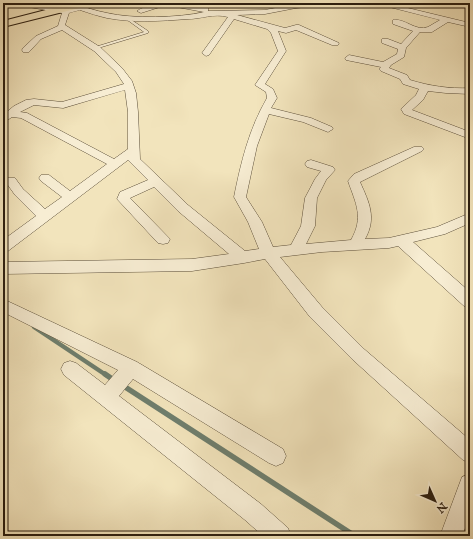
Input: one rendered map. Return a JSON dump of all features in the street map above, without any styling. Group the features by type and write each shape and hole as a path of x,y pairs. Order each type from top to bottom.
{"main road":[{"path":"3,24 72,8"}],"street":[{"path":"18,3 72,8 108,16 127,18 176,19 192,17 207,11"},
{"path":"141,11 166,3 233,15 253,23 286,31 296,27 335,43"},
{"path":"201,3 207,11"},
{"path":"282,3 297,5 325,3"},
{"path":"378,3 427,14 449,16 461,23 470,25"},
{"path":"411,3 427,14"},
{"path":"206,53 233,15 284,9 297,5"},
{"path":"63,27 61,25 72,8"},
{"path":"253,23 259,12"},
{"path":"349,58 385,65 401,55 402,48 420,30 429,30 449,16"},
{"path":"461,23 464,16 470,17"},
{"path":"396,22 420,30 431,36"},
{"path":"63,27 96,48 129,82 134,135 134,160 183,208 244,258"},
{"path":"26,50 33,41 41,35 63,27"},
{"path":"270,28 275,33 282,51 260,85 270,91 272,98 265,110 252,142 240,197 255,222 268,253 316,312 353,348 470,453"},
{"path":"385,41 402,48"},
{"path":"385,65 384,69 404,76 406,82 424,88 436,88 456,92 470,91"},
{"path":"6,117 27,103 63,104 129,86"},
{"path":"424,88 423,94 419,99 406,109 408,112 470,136"},
{"path":"265,110 307,120 328,129"},
{"path":"6,117 23,116 115,164"},
{"path":"355,245 364,231 366,216 354,181 358,177 418,149"},
{"path":"3,247 134,150"},
{"path":"296,250 308,226 311,198 321,179 329,170 311,164"},
{"path":"45,178 70,197"},
{"path":"11,180 19,192 44,216"},
{"path":"155,182 125,195 123,199 163,239"},
{"path":"3,268 192,265 268,253 389,243 440,231 470,218"},
{"path":"401,240 470,301"},
{"path":"3,305 128,371 276,456"},
{"path":"70,369 109,394 253,512 280,536"},
{"path":"109,394 128,371"},
{"path":"451,536 470,486"}],"lane":[{"path":"96,48 147,32 127,18"}],"waterway":[{"path":"34,327 106,375"},
{"path":"105,374 115,381"},
{"path":"122,385 355,536"}]}
